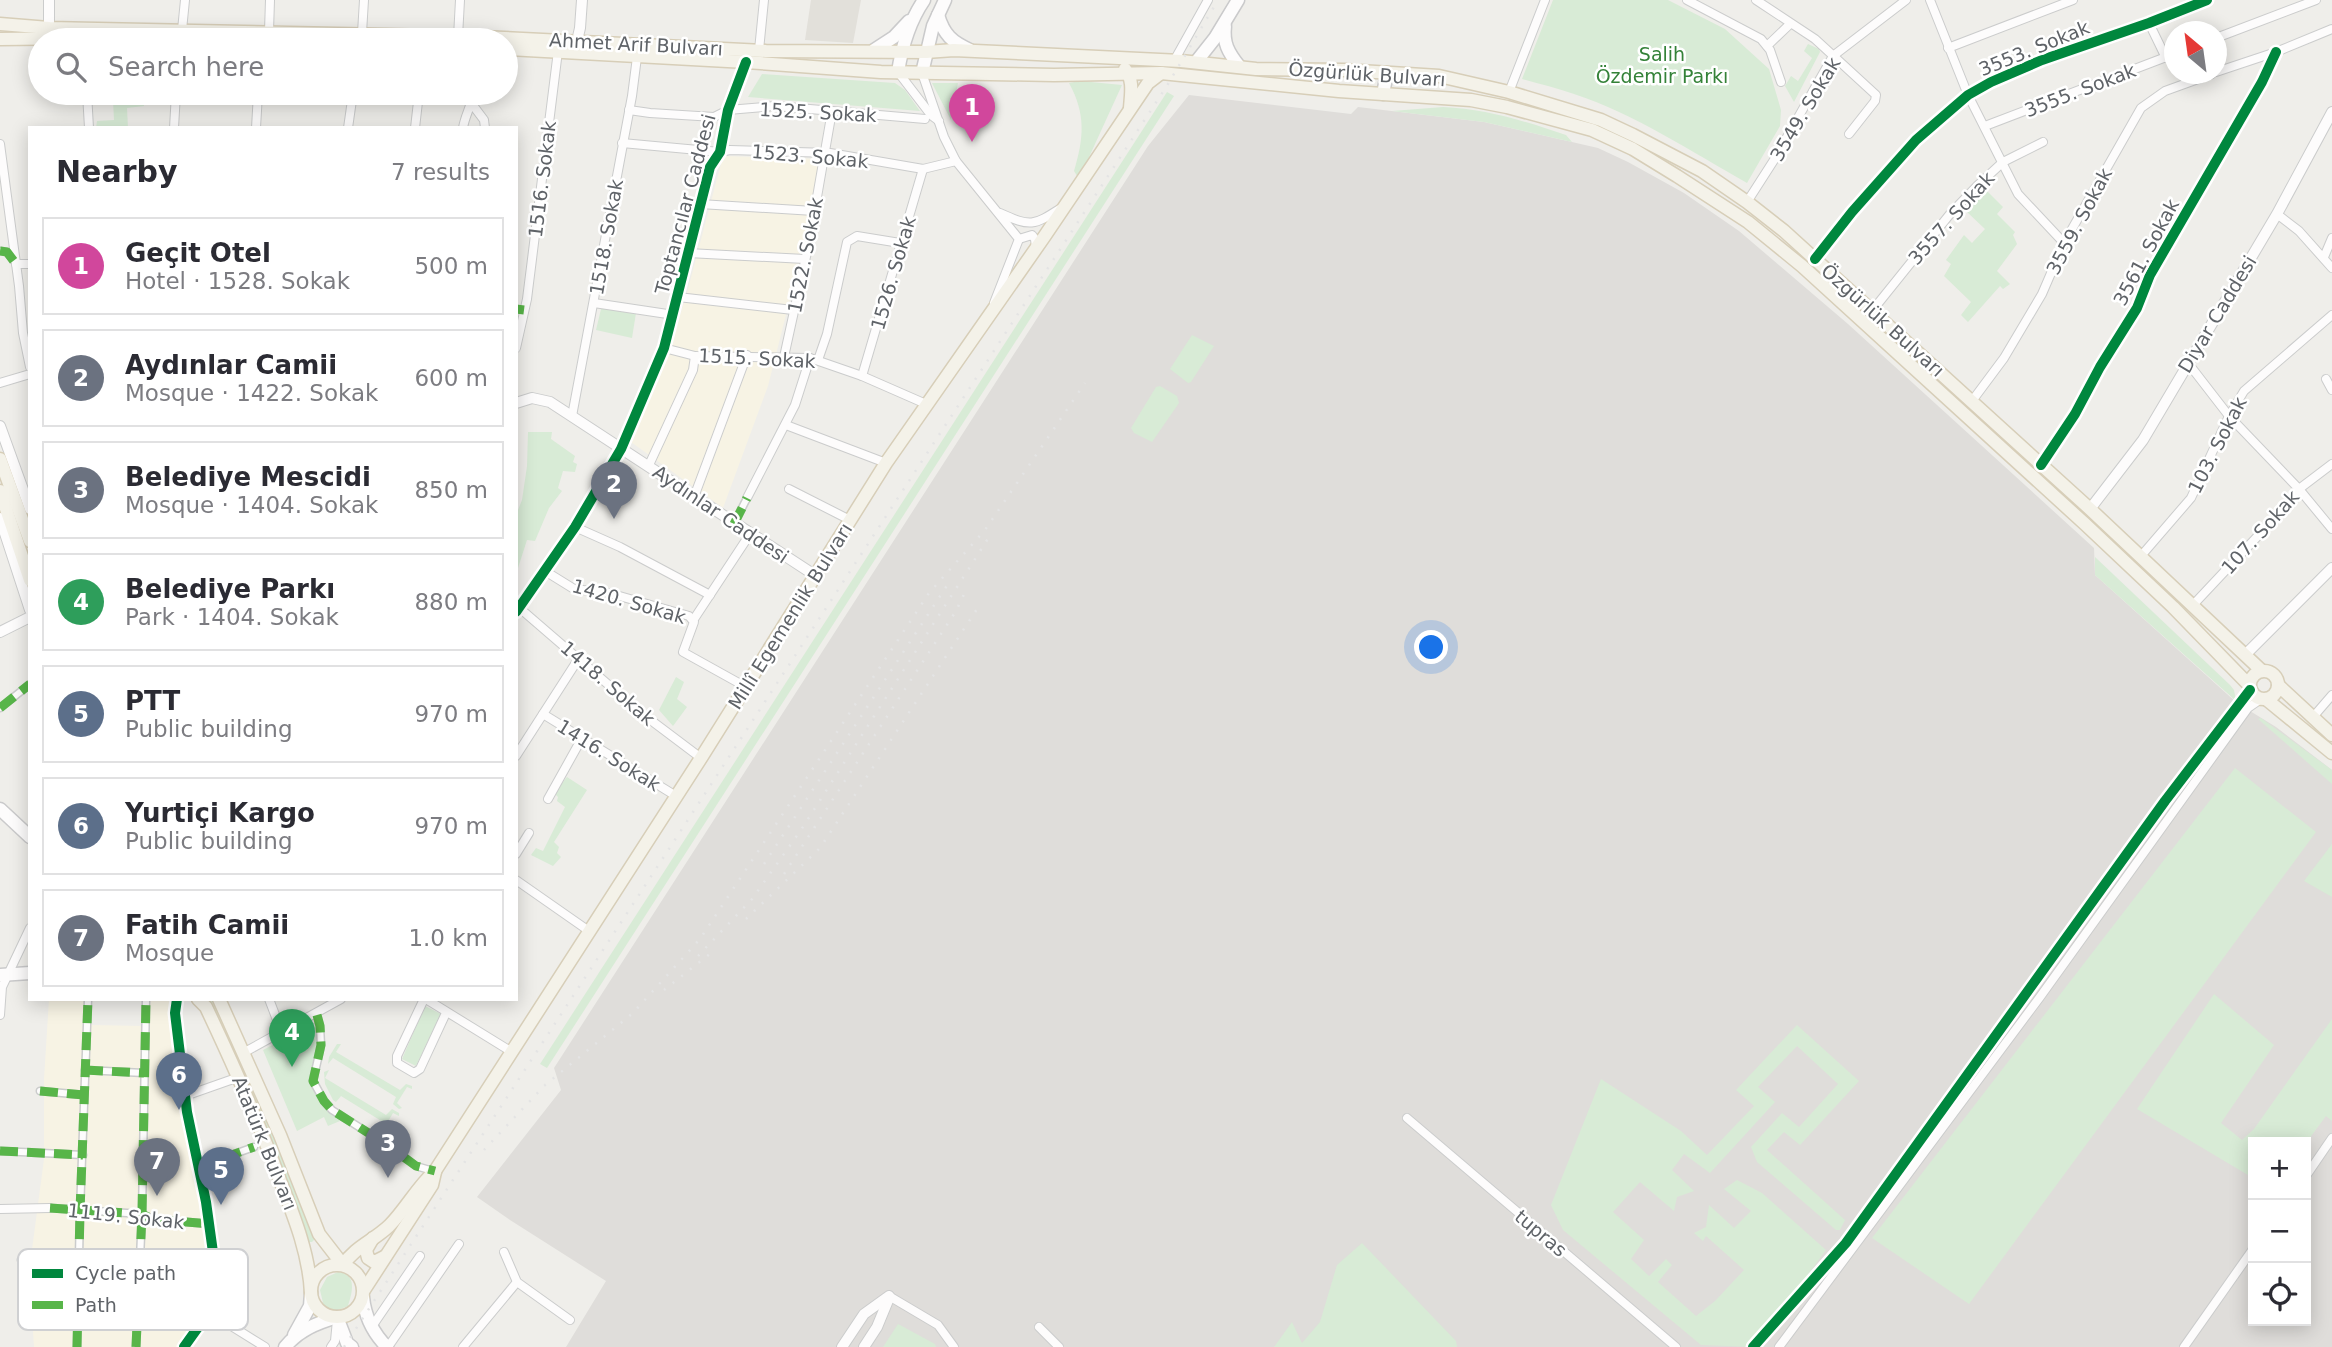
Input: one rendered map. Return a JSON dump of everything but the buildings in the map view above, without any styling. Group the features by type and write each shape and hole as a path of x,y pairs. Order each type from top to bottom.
{"main road":[{"path":"874,50 894,37 924,0"},
{"path":"922,73 926,52 945,0"},
{"path":"1196,62 1211,45 1238,0"},
{"path":"898,72 901,50 914,15"},
{"path":"938,15 946,35 955,44 970,51"},
{"path":"1225,22 1225,44 1238,66"},
{"name":"Ahmet Arif Bulvarı","path":"0,24 48,28"},
{"path":"0,39 28,39"},
{"name":"Ahmet Arif Bulvarı","path":"518,39 759,50 970,51 1145,61"},
{"name":"Ahmet Arif Bulvarı","path":"518,49 922,73 1161,73"},
{"path":"1114,59 1128,73 1132,86 1130,110"},
{"name":"Özgürlük Bulvarı","path":"1145,61 1196,62 1256,69 1299,68 1439,76 1509,92 1601,120 1702,171 1747,202 1815,258 2141,556 2262,671"},
{"name":"Özgürlük Bulvarı","path":"1161,73 1471,100 1592,130 1633,149 1748,222 1802,265 2173,607 2250,688"},
{"name":"Millî Egemenlik Bulvarı","path":"435,1171 701,758 886,463 1148,83 1161,73"},
{"path":"1383,94 1387,73"},
{"path":"0,459 28,536"},
{"path":"0,491 28,574"},
{"path":"2332,735 2278,685 2271,673 2262,671 2255,674 2250,688 2254,696 2263,699 2332,753"},
{"path":"2263,699 2276,693 2278,685"},
{"path":"0,809 28,835"},
{"path":"0,820 28,844"},
{"path":"3,975 28,973"},
{"name":"Atatürk Bulvarı","path":"200,1001 206,1007 239,1077 301,1238 310,1268 311,1293"},
{"name":"Atatürk Bulvarı","path":"220,1001 280,1135 319,1234 343,1265"},
{"path":"343,1265 357,1248 389,1226 422,1183 435,1171"},
{"path":"294,1336 318,1323 354,1312 432,1185 435,1171"},
{"path":"319,1234 336,1245 345,1247 373,1238"},
{"path":"301,1238 308,1247 315,1249 320,1245 319,1234"},
{"path":"373,1238 366,1250 368,1258 374,1262 387,1255"},
{"path":"285,1347 310,1306 312,1285 320,1271 343,1265 360,1277 371,1328 387,1347"},
{"path":"311,1293 313,1301 323,1313 338,1317"},
{"path":"338,1317 347,1343 352,1347"}],"street":[{"path":"48,28 49,0"},
{"path":"183,28 185,0"},
{"path":"269,28 270,0"},
{"path":"362,28 364,0"},
{"path":"458,28 460,0"},
{"path":"577,41 582,0"},
{"path":"759,50 764,0"},
{"path":"1174,61 1208,0"},
{"path":"1509,92 1545,0"},
{"path":"1687,0 1761,39 1767,46 1781,82"},
{"name":"3549. Sokak","path":"1747,202 1833,56 1906,0"},
{"path":"1930,0 1968,95 2018,194 2064,243"},
{"path":"1948,48 2073,0"},
{"name":"3553. Sokak","path":"1815,258 1916,140 1968,95 2042,60 2207,0"},
{"path":"2227,34 2316,0"},
{"path":"1761,1 1790,24 1815,39 1877,97 1849,134"},
{"path":"2149,23 2164,47"},
{"path":"1767,46 1790,24"},
{"name":"3559. Sokak","path":"2227,69 2332,29"},
{"name":"1516. Sokak","path":"518,328 558,51"},
{"name":"3561. Sokak","path":"2041,465 2075,414 2100,367 2137,308 2150,275 2262,82 2276,52"},
{"name":"1518. Sokak","path":"572,416 637,57"},
{"name":"3555. Sokak","path":"1985,126 2164,58"},
{"name":"Toptancılar Caddesi","path":"518,607 575,527 621,449 664,348 710,167 720,152 728,110 746,62"},
{"path":"898,72 931,115 939,121"},
{"path":"922,73 956,161 1019,239"},
{"name":"3559. Sokak","path":"1972,401 2004,358 2042,294 2064,243 2141,108 2165,90 2183,84"},
{"path":"88,105 89,126"},
{"path":"174,126 175,105"},
{"path":"256,126 257,105"},
{"path":"348,126 351,105"},
{"path":"415,126 418,105"},
{"path":"463,126 466,113 471,105"},
{"path":"473,105 484,120 485,126"},
{"name":"1525. Sokak","path":"629,110 714,117 728,110 775,106 925,119"},
{"name":"1522. Sokak","path":"785,357 832,111"},
{"name":"Diyar Caddesi","path":"2090,509 2143,440 2277,214 2332,112"},
{"name":"3557. Sokak","path":"1872,311 1950,214 2003,162 2043,142"},
{"name":"1523. Sokak","path":"622,143 720,152 824,153 922,169 956,161"},
{"path":"0,144 28,345"},
{"name":"1526. Sokak","path":"862,376 894,275 900,243 922,169"},
{"path":"701,204 814,211"},
{"path":"997,211 1030,224 1041,221 1063,207"},
{"path":"2277,214 2300,231 2332,268"},
{"path":"1019,239 1032,235 1036,248"},
{"path":"734,524 786,425 827,334 847,242 857,236 900,243"},
{"path":"2324,257 2332,238"},
{"path":"988,315 1019,239"},
{"path":"0,251 7,252 16,264"},
{"path":"688,253 805,259"},
{"path":"16,264 28,264"},
{"path":"678,297 793,310"},
{"path":"594,303 674,316"},
{"name":"103. Sokak","path":"2141,556 2191,498 2229,416 2244,391 2332,314"},
{"name":"1515. Sokak","path":"664,348 695,356 747,355 814,359 862,376 926,404"},
{"path":"694,497 747,355"},
{"path":"649,466 693,370 695,356"},
{"path":"2188,363 2229,416 2332,528"},
{"path":"0,383 28,375"},
{"path":"2326,379 2332,390"},
{"name":"Aydınlar Caddesi","path":"518,402 532,398 550,402 816,576"},
{"path":"786,425 886,463"},
{"path":"0,426 26,490"},
{"name":"107. Sokak","path":"2193,605 2298,489 2332,464"},
{"path":"789,489 850,520"},
{"path":"0,518 28,604"},
{"path":"575,527 620,547 710,595"},
{"path":"694,619 750,534"},
{"path":"2245,655 2332,568"},
{"name":"1420. Sokak","path":"545,571 574,589 609,593 689,616 694,619 683,652 746,687"},
{"name":"1418. Sokak","path":"518,609 640,712 701,758"},
{"path":"0,632 28,618"},
{"path":"518,753 579,658"},
{"path":"0,708 28,686"},
{"path":"1753,1347 1846,1243 2165,801 2250,688"},
{"path":"2313,717 2332,695"},
{"path":"1779,1347 2040,997 2248,708 2263,699"},
{"name":"1416. Sokak","path":"543,714 676,796"},
{"path":"548,799 582,738"},
{"path":"518,851 529,833"},
{"path":"518,881 589,931"},
{"path":"0,1015 3,975 28,931"},
{"path":"79,1249 88,1001"},
{"path":"141,1249 146,1001"},
{"path":"177,1001 175,1013 185,1096 213,1249"},
{"path":"270,1001 282,1033"},
{"path":"243,1053 317,1015 337,1001"},
{"path":"424,1001 397,1056 397,1063 406,1070 414,1073 420,1069 446,1013"},
{"path":"428,1001 512,1052"},
{"path":"317,1015 321,1045 313,1081 324,1101 332,1110 416,1166 435,1171"},
{"path":"85,1070 144,1073"},
{"path":"185,1096 239,1077"},
{"path":"40,1091 84,1095"},
{"name":"tupras","path":"1407,1118 1676,1347"},
{"path":"2311,1169 2332,1138"},
{"path":"198,1167 254,1147"},
{"path":"0,1151 83,1154"},
{"name":"1119. Sokak","path":"0,1209 142,1214 152,1219 210,1224"},
{"path":"387,1347 459,1244"},
{"path":"503,1252 517,1282 570,1320"},
{"path":"371,1328 420,1256"},
{"path":"2184,1347 2248,1256"},
{"path":"463,1347 517,1282"},
{"path":"842,1347 864,1314 889,1296"},
{"path":"864,1347 877,1327 889,1296"},
{"path":"889,1296 938,1325 954,1347"},
{"path":"331,1347 335,1341 338,1317"},
{"path":"1039,1326 1059,1347"},
{"path":"184,1347 196,1330"},
{"path":"238,1330 265,1347"}],"shaded area":[{"path":"811,0 861,0 853,43 805,40"},
{"path":"1189,95 1351,114 1358,107 1484,122 1598,148 1684,193 1739,231 1848,324 2094,548 2095,575 2237,703 2276,727 2332,770 2332,1347 566,1347 606,1281 477,1197 561,1090 554,1068 1148,146"},
{"path":"723,156 821,159 809,224 768,386 723,508 631,442 668,355"},
{"path":"49,1001 88,1001 91,1025 143,1026 143,1001 177,1001 188,1065 193,1152 219,1249 32,1249 44,1159 44,1079"},
{"path":"33,1330 199,1330 185,1347 34,1347"}],"green space":[{"name":"Salih Özdemir Parkı","path":"1553,0 1668,0 1725,29 1769,69 1781,110 1780,126 1747,183 1663,134 1619,112 1574,94 1522,79"},
{"path":"1808,44 1820,52 1794,102 1785,86 1791,76 1798,81 1812,58 1804,51"},
{"path":"762,74 895,83 905,90 920,111 748,97"},
{"path":"1080,81 1122,85 1079,179 1074,171 1080,148 1081,116 1069,83"},
{"path":"932,83 958,83 951,120"},
{"path":"1167,92 1174,96 547,1068 540,1064"},
{"path":"113,105 144,105 127,108 128,126 96,126 97,121 114,120"},
{"path":"1443,107 1475,110 1520,121 1566,135 1572,142 1484,122 1392,111"},
{"path":"1984,188 2003,207 1997,214 2015,232 2013,235 2017,244 1997,271 2010,284 2003,289 2000,286 1968,322 1961,315 1971,302 1944,276 1951,264 1946,260 1964,235 1972,243 1985,229 1966,211"},
{"path":"605,307 636,313 632,338 596,330 601,309"},
{"path":"1192,335 1214,346 1188,383 1170,369"},
{"path":"1160,386 1177,396 1179,403 1152,442 1134,433 1131,428 1156,387"},
{"path":"528,432 552,432 551,439 575,456 573,462 577,464 575,472 563,471 558,488 562,491 549,508 535,541 527,540 518,568 518,510 527,466"},
{"path":"2095,557 2230,685 2236,701 2095,575"},
{"path":"676,677 684,682 677,699 687,707 673,726 659,710"},
{"path":"2261,718 2332,770 2332,784 2258,719"},
{"path":"2235,768 2316,832 1969,1304 1872,1238"},
{"path":"567,777 587,790 554,842 559,847 557,853 561,857 553,866 531,855 536,848 543,851 565,807 557,801 558,797 554,793"},
{"path":"2332,844 2332,897 2304,881"},
{"path":"2214,994 2274,1045 2221,1123 2242,1140 2254,1129 2332,1019 2332,1121 2326,1116 2310,1137 2248,1137 2248,1175 2137,1109"},
{"path":"207,1001 215,1001 316,1238 308,1242"},
{"path":"425,1006 441,1014 416,1066 402,1059"},
{"path":"318,1021 313,1086 326,1109 340,1121 328,1126 324,1117 297,1131 263,1050"},
{"path":"1797,1025 1859,1081 1800,1145 1784,1132 1767,1150 1845,1220 1840,1230 1836,1230 1757,1162 1751,1147 1782,1113 1799,1127 1838,1084 1797,1046 1758,1087 1775,1102 1710,1173 1684,1154 1672,1170 1694,1191 1677,1197 1674,1211 1640,1182 1613,1212 1644,1240 1631,1259 1649,1276 1666,1259 1672,1265 1658,1282 1696,1316 1715,1301 1744,1270 1706,1236 1703,1241 1694,1233 1706,1227 1709,1205 1734,1228 1751,1211 1724,1189 1737,1180 1762,1193 1826,1250 1754,1347 1701,1345 1563,1230 1551,1205 1601,1079 1681,1131 1707,1155 1754,1106 1736,1090"},
{"path":"337,1044 341,1044 336,1052 400,1090 406,1084 412,1086 412,1089 407,1087 397,1103 402,1108 399,1109 393,1104 396,1097 333,1058 328,1064"},
{"path":"329,1070 325,1078 386,1115 392,1109 399,1113 399,1116 393,1113 383,1130 388,1134 379,1131 383,1122 341,1096 336,1102 333,1100 325,1084 324,1072"},
{"path":"1362,1243 1456,1341 1457,1347 1274,1347 1292,1322 1302,1343 1320,1322 1337,1265"},
{"path":"338,1272 349,1276 352,1290 348,1306 333,1312 324,1307 320,1290 327,1277"},
{"path":"898,1324 935,1344 936,1347 883,1347"}],"railway":[{"path":"344,1347 1168,84 1218,0"},
{"path":"484,1150 544,1086 633,1013 700,939 929,593 985,530 1085,383"},
{"path":"698,956 752,899 801,830 991,534"},
{"path":"764,864 950,581"},
{"path":"784,874 956,611 967,588"},
{"path":"746,919 820,848 979,606"},
{"path":"664,990 711,953"}],"marked path":[{"path":"0,251 7,252 16,264"},
{"path":"518,309 524,310"},
{"path":"734,524 747,498"},
{"path":"0,708 28,686"},
{"path":"79,1249 88,1001"},
{"path":"140,1249 146,1001"},
{"path":"317,1015 321,1045 313,1081 324,1101 332,1110 416,1166 435,1171"},
{"path":"85,1070 144,1073"},
{"path":"40,1091 84,1095"},
{"path":"198,1167 254,1147"},
{"path":"0,1151 83,1155"},
{"path":"50,1208 142,1214 152,1219 210,1224"},
{"path":"77,1330 77,1347"},
{"path":"136,1347 137,1330"}],"cycle path":[{"path":"1815,259 1852,212 1916,140 1968,95 2042,60 2207,0"},
{"path":"2041,465 2075,414 2100,367 2137,308 2150,275 2262,82 2276,52"},
{"path":"518,609 575,527 621,449 664,348 710,167 720,152 728,110 746,62"},
{"path":"1753,1347 1846,1243 2165,801 2250,690"},
{"path":"177,1001 175,1013 187,1112 206,1202 213,1249"},
{"path":"184,1347 196,1330"}],"place":[{"name":"Geçit Otel","path":"972,142"},
{"name":"Aydınlar Camii","path":"614,519"},
{"name":"Belediye Parkı","path":"292,1067"},
{"name":"Yurtiçi Kargo","path":"179,1110"},
{"name":"Belediye Mescidi","path":"388,1178"},
{"name":"Fatih Camii","path":"157,1196"},
{"name":"PTT","path":"221,1205"}]}
